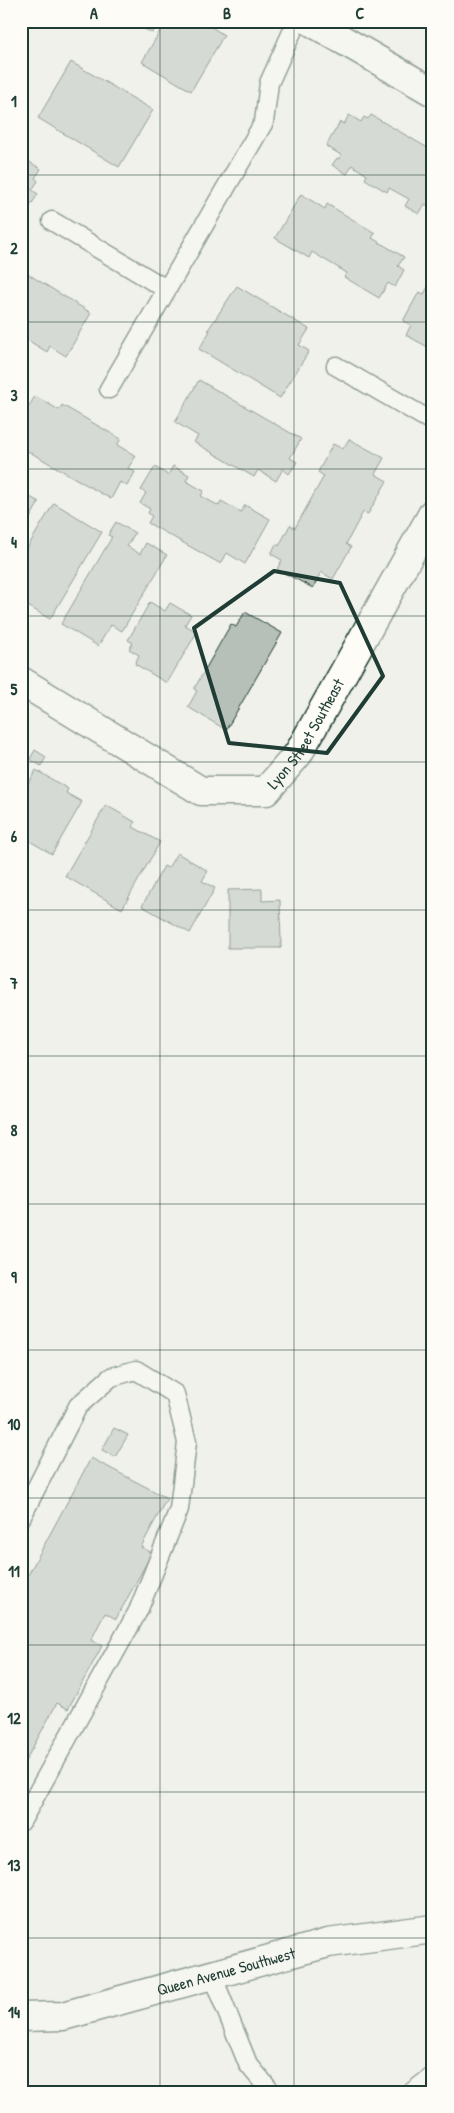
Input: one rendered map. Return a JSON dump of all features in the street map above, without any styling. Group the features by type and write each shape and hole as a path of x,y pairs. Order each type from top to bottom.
{"street":[{"path":"310,21 433,92"},
{"name":"Lyon Street Southeast","path":"21,681 201,791 266,791 298,754 433,512"},
{"name":"Queen Avenue Southwest","path":"21,2017 63,2016 328,1943 433,1929"}],"lane":[{"path":"109,389 264,122 269,83 297,21"},
{"path":"52,221 166,289"},
{"path":"336,366 433,422"},
{"path":"21,1518 78,1406 111,1376 136,1370 175,1394 187,1442 178,1509 138,1611 21,1822"},
{"path":"212,1975 248,2064 271,2092"},
{"path":"412,2092 433,2076"}],"highlighted area":[{"path":"274,571 340,583 383,676 327,753 229,743 194,628"}],"building":[{"path":"134,21 159,21 152,33 133,23"},
{"path":"166,21 202,21 224,35 191,91 142,62"},
{"path":"71,62 153,110 119,167 38,118"},
{"path":"349,115 361,122 364,117 368,119 371,115 433,151 433,208 425,204 419,214 405,206 409,199 389,188 387,192 365,179 367,175 352,165 347,174 332,165 341,155 326,146 340,122 344,124"},
{"path":"21,157 41,169 35,178 38,181 32,190 38,194 27,211 23,209 21,211"},
{"path":"301,194 325,209 327,204 375,233 372,238 404,257 398,266 404,270 395,287 388,283 379,298 344,277 347,273 312,252 309,258 275,238"},
{"path":"28,274 91,313 66,356 50,346 47,352 21,336 21,286"},
{"path":"433,278 433,350 406,335 411,325 403,321 419,292 424,294"},
{"path":"237,286 309,329 299,345 309,351 280,398 199,349 210,331 208,330"},
{"path":"199,380 301,439 290,458 297,462 289,474 283,469 276,481 258,470 254,477 194,442 198,436 175,422"},
{"path":"35,396 59,410 62,405 121,439 117,445 136,456 128,468 135,472 127,486 120,482 111,499 21,447 21,420"},
{"path":"349,439 384,458 375,474 387,481 368,514 363,512 346,544 351,547 333,579 321,572 313,588 277,569 282,560 271,554 276,544 279,546 290,525 295,528 324,476 318,472 333,444 343,449"},
{"path":"173,466 189,475 186,481 204,491 201,496 219,506 221,501 241,512 245,505 270,519 245,564 227,553 221,564 148,523 152,516 148,513 150,509 140,503 146,493 141,490 155,467 168,475"},
{"path":"21,492 39,502 21,534"},
{"path":"54,503 102,532 50,619 21,602 21,582 25,575 21,573 21,558"},
{"path":"116,522 135,533 127,546 140,554 146,543 167,555 122,631 111,625 98,646 61,624 112,537 108,535"},
{"path":"150,602 165,611 170,603 191,615 185,625 197,632 167,683 135,664 139,655 129,649 133,643 128,640"},
{"path":"245,612 282,633 226,730 188,707 197,691 194,689 231,624 236,627"},
{"path":"35,750 46,757 41,766 30,759"},
{"path":"36,770 68,789 66,793 82,802 52,854 21,836 21,793 23,793"},
{"path":"106,805 135,822 133,827 160,842 122,909 65,876"},
{"path":"177,853 208,871 202,881 215,888 190,933 142,906 164,866 168,868"},
{"path":"262,889 262,901 280,900 281,948 228,948 228,890"},
{"path":"114,1428 128,1435 115,1457 102,1450"},
{"path":"91,1458 167,1498 141,1547 152,1553 116,1619 105,1613 91,1640 102,1646 68,1709 57,1703 21,1769 21,1588"}]}
